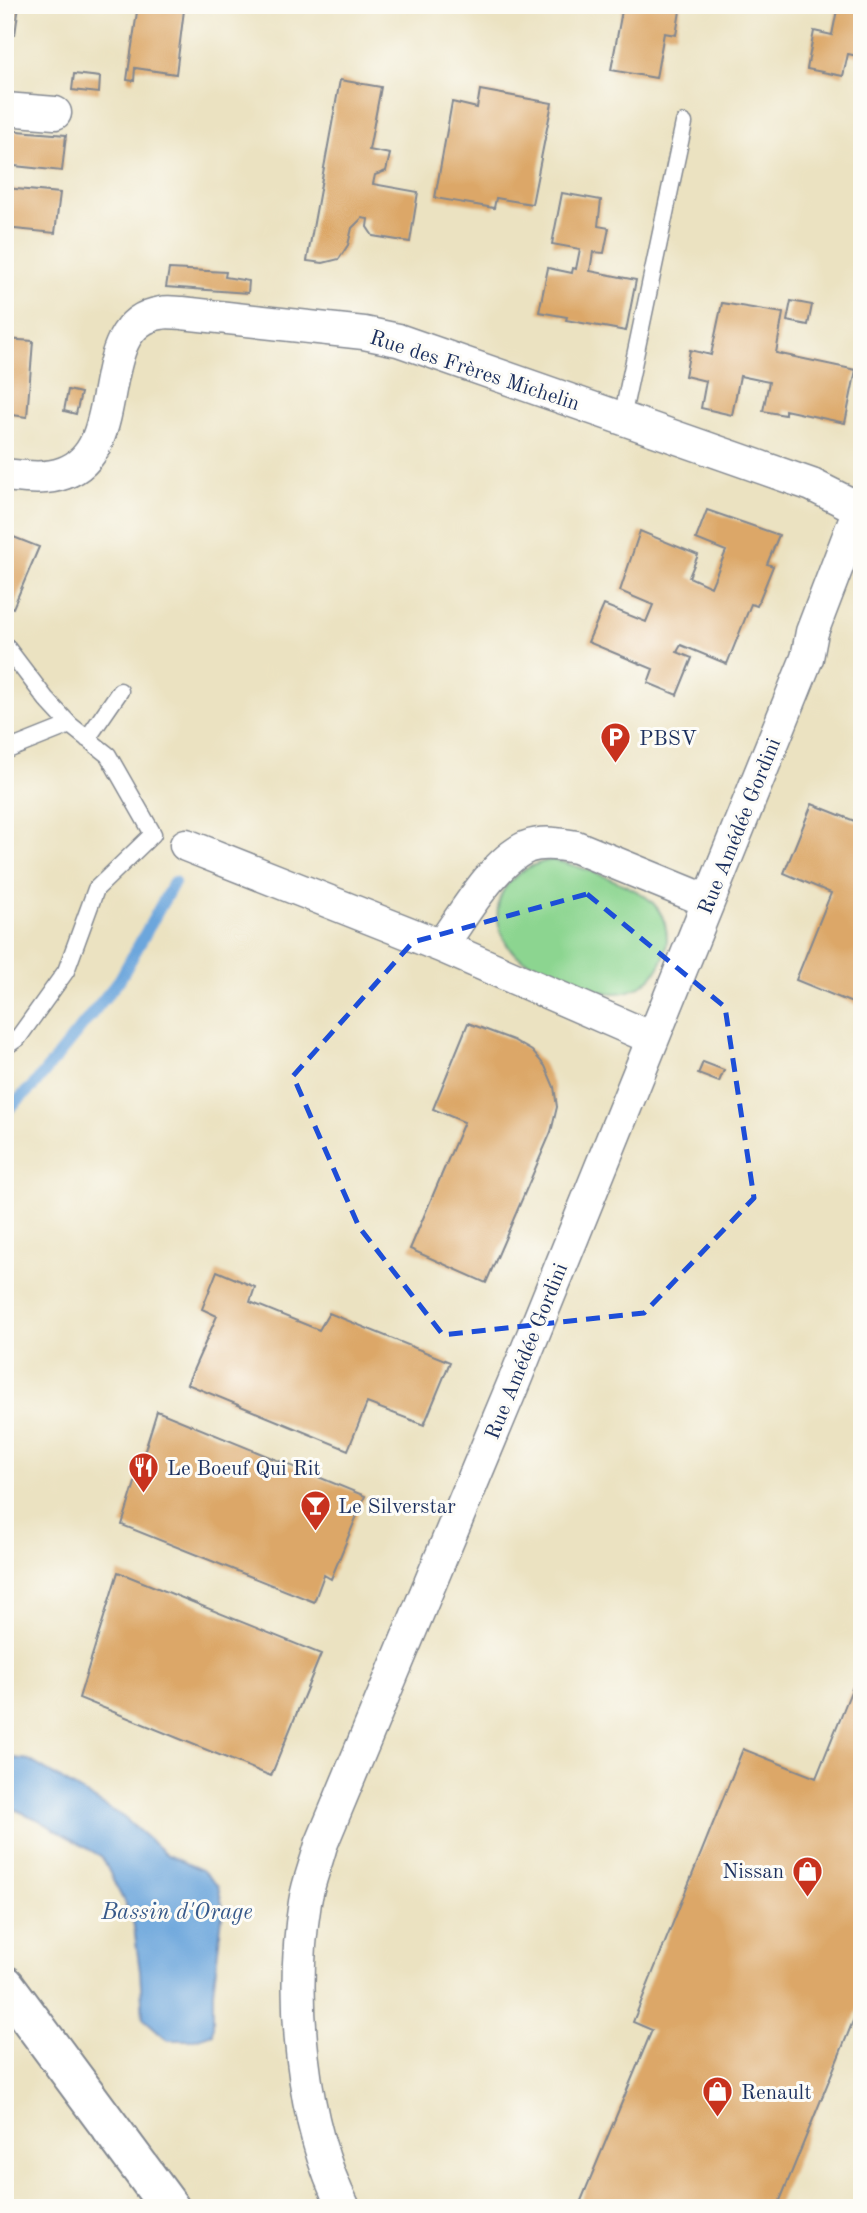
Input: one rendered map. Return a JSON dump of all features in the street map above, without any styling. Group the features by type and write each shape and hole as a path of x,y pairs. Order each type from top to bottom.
{"main road":[{"path":"5,1985 170,2208"}],"street":[{"path":"5,109 55,113"},
{"name":"Rue des Frères Michelin","path":"5,475 38,478 65,473 87,458 98,443 116,360 127,334 143,319 160,313 182,313 351,332 398,340 813,485 860,509"},
{"name":"Rue Amédée Gordini","path":"344,2208 320,2143 306,2083 300,2028 299,1968 305,1901 321,1845 421,1607 807,658 812,632 860,509"},
{"path":"170,839 441,946 652,1038"},
{"path":"441,946 507,860 529,846 557,843 576,847 708,901"}],"lane":[{"path":"622,418 684,123"},
{"path":"5,645 46,699 70,725 108,755 170,839 96,888 66,971 18,1038 5,1047"},
{"path":"87,738 120,691"},
{"path":"5,751 70,725"}],"highlighted area":[{"path":"587,894 725,1007 754,1198 644,1313 443,1335 359,1227 293,1076 413,942"}],"green space":[{"path":"551,860 605,877 634,890 653,903 667,932 666,947 662,962 642,985 628,991 601,992 533,965 508,946 498,920 500,897 520,873"}],"water":[{"name":"Bassin d'Orage","path":"5,1757 29,1760 123,1817 167,1855 202,1870 218,1886 223,1908 213,1992 213,2033 191,2040 168,2040 143,2018 133,1920 102,1857 37,1819 5,1805"}],"building":[{"path":"5,5 19,5 15,35 5,34"},
{"path":"138,5 184,10 176,74 135,68 134,81 127,80"},
{"path":"623,5 681,5 676,35 664,33 656,78 611,70"},
{"path":"838,5 862,5 862,57 848,54 843,76 807,69 814,31 832,35"},
{"path":"74,74 100,77 99,93 72,90"},
{"path":"340,80 381,87 369,150 390,154 386,171 375,175 373,184 418,192 410,242 373,236 367,227 368,219 362,218 352,228 348,245 339,259 323,263 307,261"},
{"path":"480,90 552,103 532,204 496,198 494,208 435,198 452,102 477,108"},
{"path":"5,130 66,135 62,171 5,165"},
{"path":"5,188 60,193 55,233 5,228"},
{"path":"562,193 601,200 598,226 609,228 604,253 593,252 590,271 636,280 626,331 539,312 548,268 572,273 573,268 576,269 580,249 552,244"},
{"path":"169,269 226,272 225,277 249,281 248,293 166,287"},
{"path":"791,301 812,305 808,325 787,321"},
{"path":"722,303 783,313 776,353 856,370 845,423 785,410 785,415 763,411 769,382 740,376 732,415 701,408 706,381 685,376 690,350 711,355"},
{"path":"5,339 33,341 27,417 5,414"},
{"path":"68,390 81,393 76,414 64,411"},
{"path":"707,510 779,535 767,564 773,566 757,606 751,604 727,664 681,645 677,652 692,658 677,695 648,683 653,669 588,642 604,605 646,622 653,605 620,591 640,531 698,555 689,577 711,587 726,551 696,539"},
{"path":"6,534 39,547 13,608 5,605"},
{"path":"812,804 862,824 862,1007 796,980 831,893 784,873"},
{"path":"468,1023 513,1040 532,1051 545,1066 554,1087 557,1107 551,1132 486,1283 410,1249 464,1122 433,1109"},
{"path":"703,1062 724,1070 719,1082 698,1074"},
{"path":"217,1271 255,1287 250,1302 319,1330 329,1313 450,1362 424,1425 367,1403 348,1450 187,1384 217,1316 202,1309"},
{"path":"157,1411 365,1496 331,1579 324,1575 314,1602 122,1525"},
{"path":"118,1572 321,1654 271,1776 79,1698"},
{"path":"862,1664 862,1999 777,2208 578,2208 652,2030 633,2022 743,1749 816,1778"}],"waterway":[{"path":"5,1112 35,1084 120,979 174,882"}],"place":[{"name":"PBSV","path":"616,765"},
{"name":"Le Boeuf Qui Rit","path":"144,1495"},
{"name":"Le Silverstar","path":"315,1533"},
{"name":"Nissan","path":"807,1898"},
{"name":"Renault","path":"718,2119"}]}
